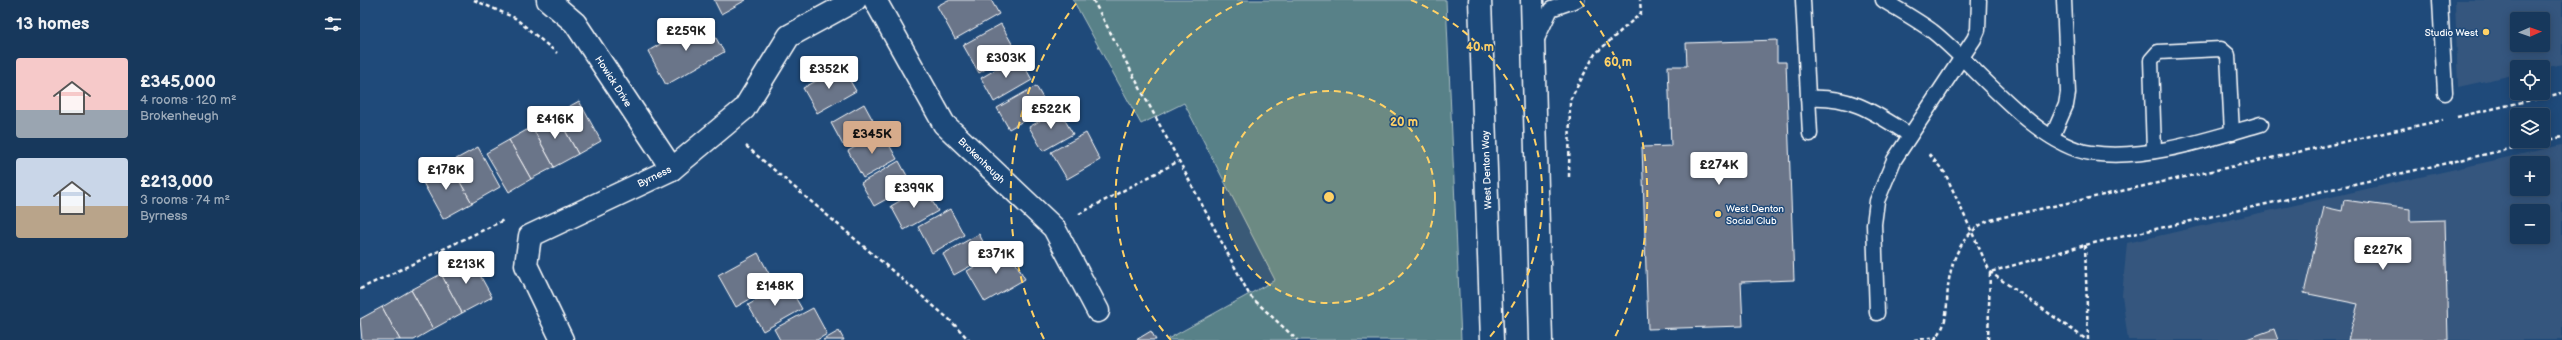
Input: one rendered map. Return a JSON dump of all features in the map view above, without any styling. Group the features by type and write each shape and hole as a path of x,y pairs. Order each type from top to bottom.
{"street":[{"name":"Howick Drive","path":"548,0 576,23 672,169"},
{"name":"Byrness","path":"562,340 526,265 530,236 672,169 744,109 789,36 855,0"},
{"name":"Brokenheugh","path":"875,0 944,124 1054,228 1098,311"},
{"name":"West Denton Way","path":"1480,0 1492,340"},
{"path":"1532,0 1541,331"}],"lane":[{"path":"1534,47 1551,9 1578,0"},
{"path":"1803,0 1810,134"},
{"path":"1883,0 1932,31 2052,137 2090,153 2114,155 2154,151 2232,133 2261,124"},
{"path":"1878,313 1874,224 1876,201 1894,160 1978,30 1979,0"},
{"path":"2052,137 2066,105 2068,93 2064,0"},
{"path":"2440,0 2445,93"},
{"path":"2154,151 2151,60 2158,52 2221,49 2228,55 2232,133"},
{"path":"1808,98 1825,97 1862,106 1910,135"}],"path":[{"path":"474,0 515,18 560,55"},
{"path":"1093,0 1250,296 1297,340"},
{"path":"1569,185 1570,100 1595,54 1641,13 1640,0"},
{"path":"2455,117 2562,93"},
{"path":"1934,340 1938,337 1945,323 1948,305 1948,287 1953,265 1960,246 1970,231 1990,220 2447,119"},
{"path":"1910,135 1945,173 1970,231 1990,272 1988,340"},
{"path":"1990,272 2085,245 2562,137"},
{"path":"744,144 950,320 969,340"},
{"path":"1054,228 1179,161"},
{"path":"360,289 509,218"},
{"path":"2085,245 2087,340"},
{"path":"1990,272 2087,340"},
{"path":"1914,340 1938,337"}],"shaded area":[{"name":"Studio West","path":"2455,0 2562,0 2562,64 2550,67 2550,60 2510,60 2510,76 2458,87"},
{"path":"2562,145 2562,340 2128,340 2122,295 2127,243 2510,157 2510,196 2550,196 2550,156 2513,156"}],"green space":[{"path":"1073,0 1446,0 1461,340 1166,340 1275,280 1184,103 1141,124"}],"building":[{"path":"714,0 746,0 721,14"},
{"path":"948,0 991,0 999,14 955,39 937,6"},
{"path":"705,19 724,52 666,85 648,51"},
{"path":"1001,24 1016,51 979,73 963,45"},
{"name":"West Denton Social Club","path":"1777,40 1777,62 1786,62 1794,280 1741,282 1743,326 1648,329 1642,147 1671,146 1668,66 1687,66 1686,43"},
{"path":"1019,56 1032,80 994,102 981,78"},
{"path":"842,67 856,91 817,113 803,88"},
{"path":"1036,86 1048,107 1009,129 997,108"},
{"path":"579,101 601,141 578,154 556,114"},
{"path":"864,104 876,126 843,145 831,123"},
{"path":"1059,110 1073,134 1043,151 1029,127"},
{"path":"556,114 578,154 554,167 532,127"},
{"path":"532,127 554,167 531,179 509,140"},
{"path":"882,132 897,159 863,178 848,151"},
{"path":"1086,133 1100,160 1067,179 1051,152"},
{"path":"509,140 531,179 509,192 486,153"},
{"path":"478,147 500,187 472,203 449,163"},
{"path":"899,161 912,185 874,206 861,183"},
{"path":"449,163 472,203 443,219 421,179"},
{"path":"924,187 938,211 904,230 891,206"},
{"path":"2344,200 2410,209 2410,221 2445,220 2448,340 2348,340 2358,304 2304,293 2324,207 2342,211"},
{"path":"950,209 964,235 932,253 918,227"},
{"path":"979,234 990,255 954,275 943,254"},
{"path":"1007,248 1025,279 985,302 967,271"},
{"path":"758,253 775,285 736,307 718,275"},
{"path":"470,257 492,297 462,313 441,274"},
{"path":"441,274 462,313 433,329 411,290"},
{"path":"787,283 802,309 763,331 748,305"},
{"path":"411,290 433,329 414,340 400,340 382,307"},
{"path":"382,307 400,340 362,340 360,319"},
{"path":"813,308 827,334 817,340 780,340 774,329"},
{"path":"2274,329 2278,340 2244,340"},
{"path":"839,331 844,340 823,340"},
{"path":"1151,331 1156,340 1136,340"}],"place":[{"name":"Studio West","path":"2486,32"},
{"name":"West Denton Social Club","path":"1718,214"}]}
